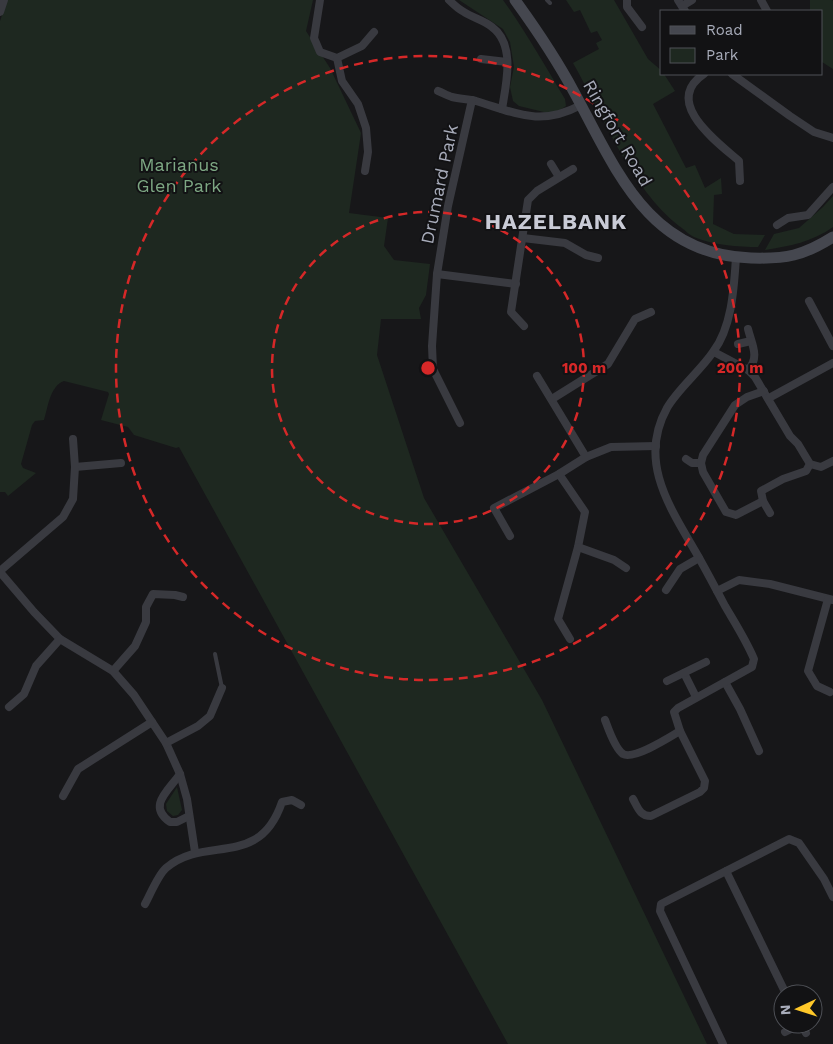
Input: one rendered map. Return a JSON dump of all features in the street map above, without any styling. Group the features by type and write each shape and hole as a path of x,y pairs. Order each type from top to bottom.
{"street":[{"path":"0,12 4,0"},
{"path":"320,0 314,38 320,52 337,58 362,46 374,32"},
{"path":"448,0 463,12 493,27 504,41 507,78 502,109"},
{"name":"Ringfort Road","path":"515,0 536,29 631,194 656,221 698,248 736,257 791,256 815,249 833,237"},
{"path":"627,0 627,7 642,27"},
{"path":"682,6 692,0"},
{"path":"337,58 342,81 358,104 366,128 368,152 365,171"},
{"path":"481,59 507,62"},
{"path":"703,75 691,88 688,97 690,107 699,123 739,161 740,181"},
{"path":"733,75 806,127 814,132 833,138"},
{"path":"438,91 453,97 472,100 526,116 548,117 572,110 581,105"},
{"name":"Drumard Park","path":"460,424 433,369 432,346 437,274 448,206 472,100"},
{"path":"551,164 559,177"},
{"path":"524,326 511,312 528,200 537,190 573,169"},
{"path":"777,225 788,218 808,215 833,187"},
{"path":"523,238 565,243 598,258"},
{"path":"634,799 641,813 651,816 700,792 704,788 705,781 680,731 674,712 696,697 752,667 754,659 670,509 656,468 658,430 668,407 714,352 723,334 728,315 736,257"},
{"path":"437,274 516,284"},
{"path":"808,302 833,346"},
{"path":"552,399 608,364 635,319 651,312"},
{"path":"748,329 755,358 753,365 748,370"},
{"path":"738,344 751,341"},
{"path":"714,352 748,370 755,377 790,436 798,444 810,464 821,467 833,461"},
{"path":"768,398 833,363"},
{"path":"537,376 586,457"},
{"path":"763,501 736,515 726,512 712,490 701,463 703,455 735,405 764,391"},
{"path":"73,439 75,467 73,498 63,517 0,572 60,639 112,671 134,695 166,744 180,774 187,799 195,852"},
{"path":"510,536 494,508 559,474 586,457 611,447 656,446"},
{"path":"686,459 692,463 701,463"},
{"path":"75,467 121,463"},
{"path":"770,513 763,501 762,492 783,479 806,471 810,464"},
{"path":"559,474 585,512 578,547 558,619 570,639"},
{"path":"578,547 614,560 626,568"},
{"path":"666,590 680,569 699,558"},
{"path":"717,591 739,580 770,584 830,600 808,671 817,686 830,692"},
{"path":"112,671 135,646 146,622 146,607 153,594 183,597"},
{"path":"9,707 24,694 36,666 60,639"},
{"path":"667,681 706,662"},
{"path":"684,673 696,697"},
{"path":"725,682 759,751"},
{"path":"166,744 198,726 210,716 222,688"},
{"path":"605,720 619,750 628,755 642,751 680,731"},
{"path":"63,796 78,770 152,722"},
{"path":"180,774 160,800 159,810 160,814 170,822 177,822 189,816"},
{"path":"145,904 165,869 195,852 229,850 246,844 266,830 273,822 282,802 292,800 301,805"},
{"path":"723,1044 660,907 661,904 789,839 799,843 824,879 833,897"},
{"path":"726,871 781,984"}],"lane":[{"path":"215,654 222,688"}],"green space":[{"name":"Marianus Glen Park","path":"7,0 313,0 306,31 330,68 361,133 349,213 388,218 384,246 394,260 430,264 426,295 419,308 421,319 381,319 377,355 424,498 542,700 707,1044 508,1044 179,447 176,448 134,435 128,427 101,420 108,392 64,381 53,392 44,420 35,421 32,425 21,464 23,468 36,473 8,496 5,492 0,492 0,21"},
{"path":"459,0 503,0 565,99 566,106 560,110 548,113 519,106 513,101 510,87 514,67 510,42 503,29"},
{"path":"566,0 614,0 648,59 660,69 660,75 665,75 675,91 653,104 686,168 695,165 705,188 721,178 722,194 714,195 713,224 734,234 765,235 758,247 726,245 694,237 662,211 647,193 619,150 573,63 599,49 596,43 602,40 597,31 591,33 580,10 574,12"},
{"path":"810,0 833,1 833,69 823,63 823,10 810,10"},
{"path":"833,196 833,227 809,240 765,250 774,234 799,228"},
{"path":"177,787 182,810 178,815 173,816 167,811 166,804"}],"district":[{"name":"HAZELBANK","path":"556,221"}]}
